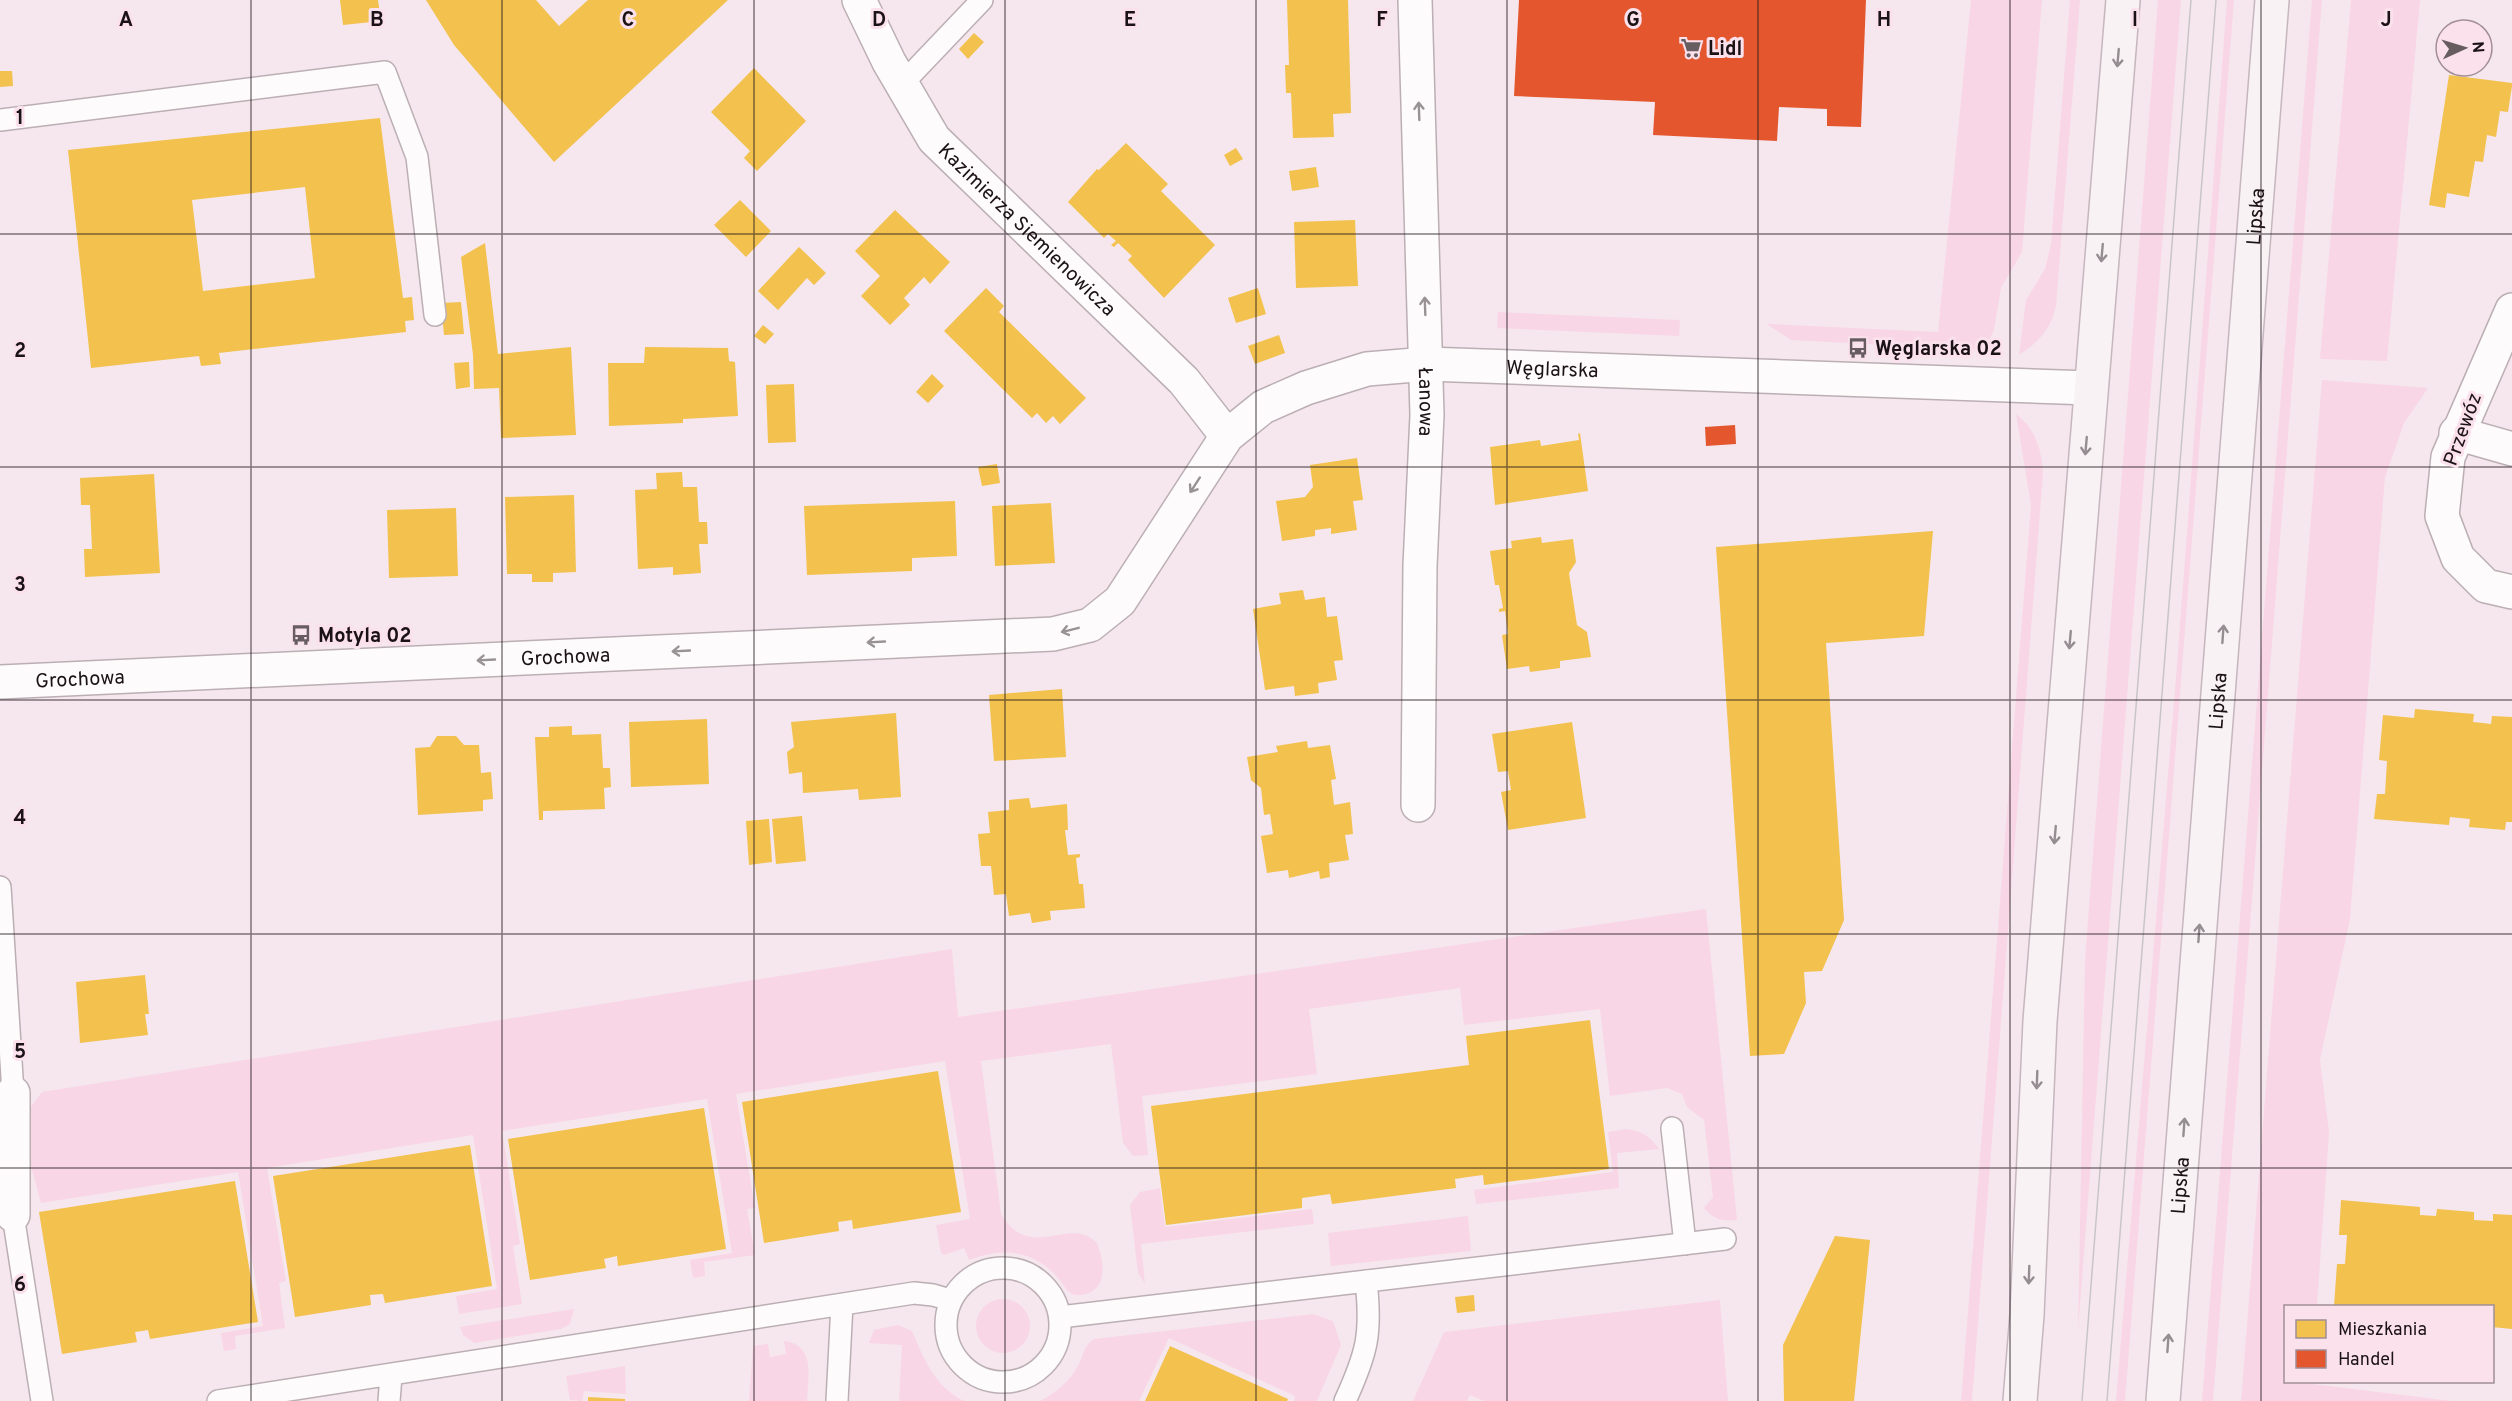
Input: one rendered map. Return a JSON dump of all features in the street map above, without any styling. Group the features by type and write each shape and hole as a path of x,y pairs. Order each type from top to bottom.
{"main road":[{"path":"2020,1401 2027,1314 2040,1021 2123,0"},
{"name":"Lipska","path":"2163,1401 2272,0"}],"street":[{"name":"Kazimierza Siemienowicza","path":"859,0 902,84 934,139 1185,381 1227,436"},
{"name":"Łanowa","path":"1415,0 1427,364 1420,566 1418,805"},
{"name":"Przewóz","path":"2512,310 2456,433 2448,457 2442,516 2458,558 2486,586 2512,592"},
{"name":"Węglarska","path":"1120,601 1227,436 1263,407 1306,388 1367,369 1427,364 2090,388"},
{"path":"2456,433 2512,449"},
{"name":"Grochowa","path":"0,682 1053,634 1090,625 1120,601"},
{"path":"13,1093 13,1215"}],"lane":[{"path":"902,84 982,0"},
{"path":"0,120 385,72 417,157 435,315"},
{"path":"0,887 13,1093"},
{"path":"1672,1128 1685,1244"},
{"path":"13,1215 42,1401"},
{"path":"1060,1317 1725,1239"},
{"path":"993,1268 1011,1268 1029,1274 1044,1285 1054,1300 1060,1317 1059,1336 1053,1353 1041,1368 1025,1378 1006,1383 986,1380 968,1371 955,1357 946,1339 945,1320 950,1300 961,1285 975,1274 993,1268"},
{"path":"1345,1401 1368,1346 1370,1317 1366,1281"},
{"path":"218,1401 391,1376 914,1293 950,1300"},
{"path":"837,1401 842,1304"},
{"path":"389,1401 391,1376"}],"shaded area":[{"path":"1971,0 2042,0 2022,252 2001,288 1994,330 1984,350 1791,340 1767,324 1938,332"},
{"path":"2070,0 2080,0 2056,306 2051,322 2043,334 2019,355 2026,300 2045,269 2051,244"},
{"path":"2158,0 2181,0 2078,1330 2085,960"},
{"path":"2227,0 2234,0 2125,1401 2116,1401 2176,678"},
{"path":"2312,0 2322,0 2213,1401 2202,1401"},
{"path":"2351,0 2420,0 2387,361 2320,359"},
{"path":"1498,312 1680,320 1679,336 1497,328"},
{"path":"2322,380 2428,388 2404,423 2385,477 2350,919 2320,1060 2329,1132 2317,1305 2284,1305 2284,1383 2312,1383 2452,1401 2241,1401"},
{"path":"2016,414 2033,433 2041,456 2043,473 1972,1401 1961,1401 2031,505"},
{"path":"1706,909 1737,1220 1719,1219 1704,1208 1713,1197 1704,1120 1687,1107 1682,1094 1667,1088 1610,1096 1600,1009 1464,1025 1460,988 1309,1009 1317,1074 1142,1096 1148,1155 1133,1156 1123,1143 1111,1044 981,1061 1001,1214 1013,1228 1025,1236 1037,1238 1074,1233 1086,1235 1097,1243 1102,1265 1101,1280 1093,1291 1081,1295 1070,1293 1048,1268 1027,1256 993,1253 969,1260 964,1248 944,1255 941,1253 936,1225 970,1219 945,1061 736,1094 755,1208 747,1209 755,1255 704,1262 705,1276 693,1278 690,1260 732,1253 707,1099 502,1131 520,1244 513,1246 522,1304 459,1314 456,1296 497,1289 473,1135 267,1168 286,1281 279,1283 285,1328 235,1336 236,1349 224,1351 221,1333 263,1326 238,1172 41,1203 29,1159 30,1108 42,1092 952,949 958,1017"},
{"path":"1626,1129 1645,1135 1659,1149 1617,1153 1619,1188 1476,1204 1474,1190 1613,1172 1608,1132"},
{"path":"1160,1188 1165,1227 1312,1209 1314,1224 1141,1244 1145,1284 1138,1273 1130,1205 1140,1192"},
{"path":"1468,1216 1471,1251 1331,1266 1328,1233"},
{"path":"1003,1299 1013,1301 1022,1307 1028,1316 1030,1326 1028,1336 1022,1345 1013,1351 1003,1353 993,1351 984,1345 978,1336 976,1326 978,1316 984,1307 993,1301"},
{"path":"1720,1300 1728,1401 1484,1401 1470,1395 1467,1401 1413,1401 1444,1332"},
{"path":"574,1309 570,1324 561,1329 474,1343 463,1335 460,1327"},
{"path":"1313,1314 1333,1321 1341,1345 1317,1401 1294,1401 1295,1396 1169,1338 1139,1401 1040,1401 1067,1381 1076,1370 1086,1347 1094,1339"},
{"path":"898,1325 912,1331 926,1362 938,1380 945,1388 964,1401 899,1401 902,1345 869,1343 874,1330"},
{"path":"784,1341 794,1344 806,1355 809,1373 807,1401 749,1401 753,1346 768,1344 770,1357 786,1354"},
{"path":"625,1366 626,1394 584,1391 582,1401 570,1400 566,1376"}],"building: Mieszkania":[{"path":"340,0 378,0 381,21 343,25"},
{"path":"426,0 536,0 559,26 588,0 728,0 554,162 454,45"},
{"path":"1287,0 1348,0 1351,113 1333,114 1334,137 1293,138 1291,93 1286,93 1285,65 1289,65"},
{"path":"974,33 984,42 968,59 959,49"},
{"path":"754,68 806,121 757,171 744,158 750,151 711,112"},
{"path":"0,71 12,71 13,86 0,87"},
{"path":"2449,78 2473,78 2512,83 2508,112 2500,111 2496,137 2487,135 2483,162 2475,161 2469,197 2447,193 2445,208 2429,205"},
{"path":"380,118 403,298 412,297 414,320 405,321 406,332 219,353 221,364 201,366 199,356 91,368 68,150","holes":["305,187 315,278 203,291 192,200"]},
{"path":"1126,143 1168,184 1161,191 1215,245 1164,298 1128,260 1132,256 1118,243 1114,247 1111,245 1116,241 1108,234 1104,238 1068,202 1097,169 1099,170"},
{"path":"1236,148 1243,159 1230,166 1224,155"},
{"path":"1316,167 1319,187 1292,191 1289,171"},
{"path":"740,200 771,231 746,257 714,225"},
{"path":"895,210 950,262 930,284 924,277 904,298 910,305 890,325 861,296 880,276 855,251"},
{"path":"1355,220 1358,286 1296,288 1294,222"},
{"path":"485,243 498,354 571,347 576,435 501,438 499,388 474,389 473,355 461,257"},
{"path":"799,247 826,273 814,285 807,278 778,310 758,291"},
{"path":"986,288 1004,306 999,312 1086,398 1060,424 1053,416 1046,423 1037,413 1032,418 944,331"},
{"path":"1258,288 1266,314 1236,323 1228,298"},
{"path":"461,302 464,334 444,335 441,303"},
{"path":"763,325 774,334 765,344 754,336"},
{"path":"1279,335 1285,353 1255,364 1248,346"},
{"path":"645,347 728,348 729,361 735,362 738,416 683,419 683,423 609,426 608,363 644,363"},
{"path":"469,362 470,387 456,389 454,363"},
{"path":"932,374 944,386 928,403 916,392"},
{"path":"794,384 796,442 768,443 766,385"},
{"path":"1580,433 1588,491 1495,505 1490,447 1540,440 1541,446 1579,440 1578,434"},
{"path":"1357,458 1363,500 1353,501 1357,530 1331,534 1331,528 1315,530 1315,536 1282,541 1276,501 1305,497 1313,487 1310,465"},
{"path":"997,464 1000,483 982,486 978,467"},
{"path":"682,472 683,487 697,487 699,522 707,522 708,544 699,544 701,573 673,575 673,567 638,569 635,490 657,489 656,473"},
{"path":"154,474 160,573 85,577 84,549 92,549 90,505 81,505 80,478"},
{"path":"574,495 576,572 553,573 553,582 532,582 532,574 507,574 505,497"},
{"path":"955,501 957,556 912,558 912,571 807,575 804,506"},
{"path":"1051,503 1055,563 995,566 992,506"},
{"path":"456,508 458,576 389,578 387,510"},
{"path":"1933,531 1924,636 1826,643 1844,920 1822,971 1804,972 1806,1003 1784,1054 1750,1056 1716,547"},
{"path":"1541,537 1542,543 1573,539 1576,562 1569,573 1577,625 1587,632 1591,657 1560,661 1560,668 1530,672 1529,666 1507,669 1502,635 1508,634 1505,611 1499,612 1499,609 1503,608 1499,585 1495,585 1490,551 1512,548 1511,541"},
{"path":"1303,590 1305,600 1325,597 1327,617 1337,616 1343,660 1334,661 1337,680 1318,683 1319,693 1295,696 1294,686 1265,690 1253,609 1281,604 1279,593"},
{"path":"1062,689 1066,757 994,761 989,695"},
{"path":"2415,709 2474,714 2473,722 2491,724 2492,716 2512,717 2512,822 2506,822 2505,830 2469,827 2470,819 2450,817 2449,825 2374,819 2377,794 2385,794 2387,761 2379,760 2383,715 2414,718"},
{"path":"896,713 901,797 859,800 858,789 803,793 802,772 789,774 787,752 794,747 791,722"},
{"path":"707,719 709,784 631,787 629,722"},
{"path":"1572,722 1586,818 1508,830 1501,792 1511,790 1508,771 1498,772 1492,734"},
{"path":"572,726 572,735 601,734 603,768 610,768 611,787 604,788 605,809 543,811 543,820 539,820 535,737 549,737 549,727"},
{"path":"437,736 456,736 464,745 479,745 481,773 491,772 493,799 483,800 483,811 418,815 415,748 430,747"},
{"path":"1307,741 1308,748 1330,745 1336,779 1331,780 1334,805 1350,802 1353,834 1345,835 1349,860 1329,863 1330,877 1320,879 1319,871 1289,878 1288,870 1267,873 1261,836 1273,834 1270,814 1264,815 1261,788 1251,780 1247,757 1278,752 1276,746"},
{"path":"1029,798 1031,808 1067,804 1068,830 1065,830 1068,855 1080,854 1080,857 1076,858 1079,884 1083,884 1085,908 1050,911 1051,920 1032,923 1030,913 1009,916 1006,894 994,895 991,866 981,866 978,834 990,833 988,812 1009,810 1009,800"},
{"path":"802,816 806,861 776,864 772,819"},
{"path":"769,819 772,862 749,865 746,821"},
{"path":"145,975 149,1014 145,1014 148,1035 80,1043 76,982"},
{"path":"1590,1020 1609,1169 1484,1185 1483,1175 1455,1179 1456,1188 1332,1204 1330,1194 1302,1198 1302,1208 1166,1225 1151,1106 1469,1065 1466,1036"},
{"path":"938,1071 961,1212 853,1229 852,1220 838,1222 839,1231 764,1243 742,1102"},
{"path":"704,1108 726,1249 618,1266 617,1256 604,1259 606,1268 530,1280 508,1139"},
{"path":"470,1145 492,1286 385,1303 383,1294 370,1295 371,1305 295,1317 273,1176"},
{"path":"235,1181 258,1322 150,1339 148,1330 135,1332 137,1342 62,1354 39,1212"},
{"path":"2341,1200 2420,1207 2420,1215 2436,1216 2437,1209 2474,1212 2474,1220 2493,1221 2493,1214 2512,1215 2512,1329 2494,1327 2494,1305 2334,1305 2337,1264 2345,1264 2347,1235 2339,1235"},
{"path":"1835,1236 1870,1240 1854,1401 1784,1401 1783,1345"},
{"path":"1474,1295 1475,1311 1457,1313 1455,1297"},
{"path":"1170,1346 1288,1399 1287,1401 1145,1401"},
{"path":"588,1397 625,1399 625,1401 588,1401"}],"building: Handel":[{"name":"Lidl","path":"1519,0 1866,0 1861,127 1827,126 1827,109 1779,107 1777,141 1653,135 1655,102 1514,96"},
{"path":"1735,425 1736,444 1706,446 1705,427"}],"tram line":[{"path":"2082,1401 2191,0"},
{"path":"2107,1401 2216,0"}],"place":[{"name":"Lidl","path":"1691,48"},
{"name":"Węglarska 02","path":"1858,348"},
{"name":"Motyla 02","path":"301,635"}]}
